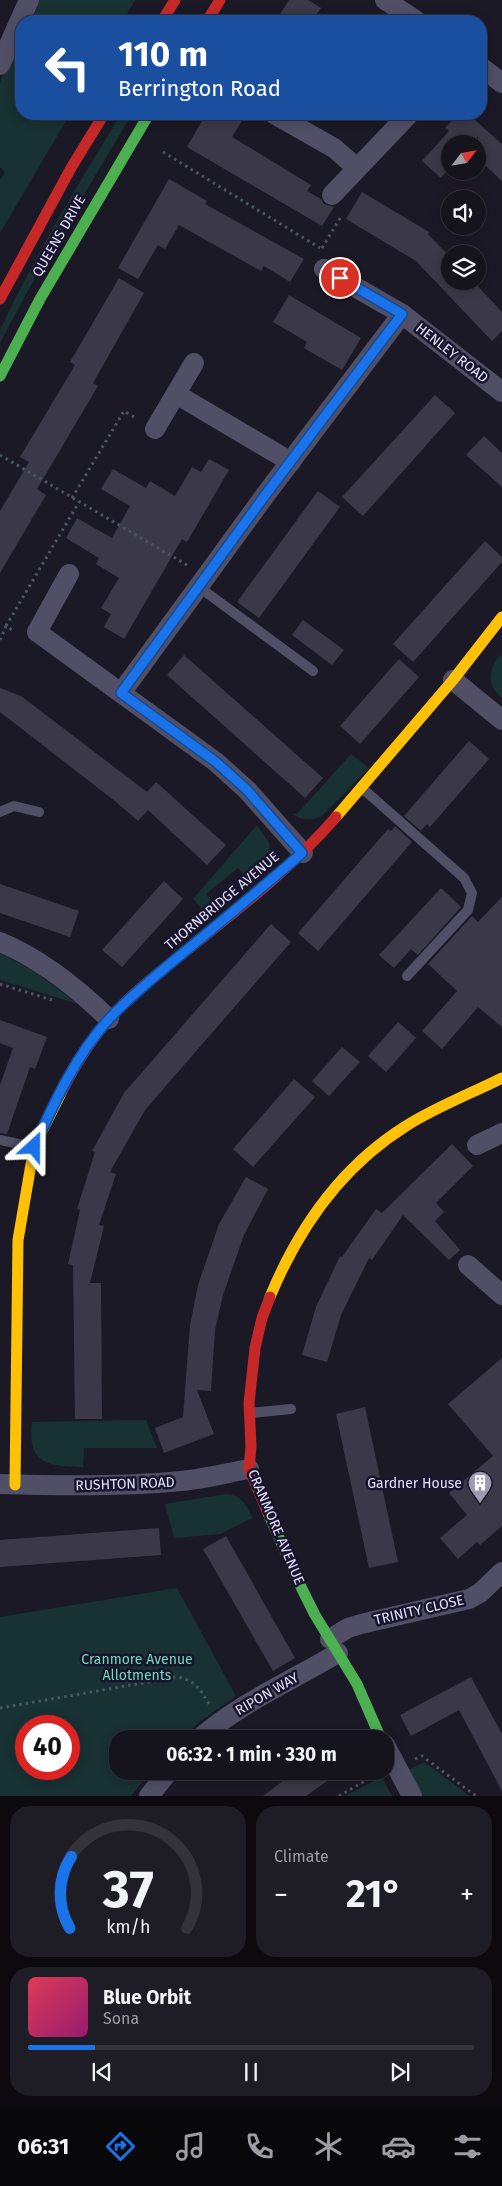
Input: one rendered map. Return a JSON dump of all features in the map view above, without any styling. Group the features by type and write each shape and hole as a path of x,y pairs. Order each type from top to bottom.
{"street":[{"path":"22,15 29,0"},
{"path":"166,15 175,0"},
{"path":"211,15 220,0"},
{"path":"385,0 408,15"},
{"path":"0,65 15,31"},
{"path":"487,72 502,83"},
{"name":"QUEENS DRIVE","path":"0,299 100,120"},
{"name":"QUEENS DRIVE","path":"0,376 44,290 145,120"},
{"path":"285,120 334,148 357,168"},
{"path":"332,195 403,120"},
{"name":"HENLEY ROAD","path":"324,269 402,314 502,392"},
{"path":"121,693 402,314"},
{"path":"155,429 194,363"},
{"path":"176,394 291,462"},
{"path":"70,574 36,632 216,762 247,790 302,853"},
{"name":"THORNBRIDGE AVENUE","path":"8,1485 18,1240 34,1147 49,1114 69,1078 88,1046 109,1019 160,972 264,888 302,853 361,788 453,680 502,618"},
{"path":"453,680 502,720"},
{"path":"0,942 42,965 81,993 109,1019"},
{"name":"CRANMORE AVENUE","path":"378,1730 357,1684 302,1587 249,1469 251,1446 249,1414 251,1374 262,1318 284,1264 314,1213 339,1182 406,1126 502,1078"},
{"path":"477,1145 502,1133"},
{"path":"468,1264 502,1295"},
{"name":"RUSHTON ROAD","path":"8,1485 150,1484 183,1481 249,1469"},
{"name":"TRINITY CLOSE","path":"334,1646 348,1628 469,1599 480,1593 502,1572"},
{"name":"RIPON WAY","path":"210,1730 334,1646"},
{"path":"394,1761 412,1796"},
{"path":"149,1796 162,1780"}],"lane":[{"path":"203,582 313,671"},
{"path":"361,788 464,878 472,893 468,910 407,976"},
{"path":"0,812 14,806 39,812"},
{"path":"0,1140 34,1147"},
{"path":"249,1414 291,1409"}],"path":[{"path":"163,152 322,249"},
{"path":"324,269 314,263 346,208 332,195"},
{"path":"72,498 124,411 155,429"},
{"path":"0,455 79,502 203,582"},
{"path":"6,626 79,502"},
{"path":"0,984 56,1002"},
{"path":"0,1708 177,1677 192,1681 197,1686 220,1722"},
{"path":"339,1796 382,1772 398,1768 422,1756 476,1796"}],"green space":[{"path":"38,0 135,0 126,15 31,15"},
{"path":"15,49 15,120 66,120 0,233 0,180 5,172 0,167 0,82"},
{"path":"117,120 128,120 39,270 0,343 0,330 42,247"},
{"path":"500,655 502,657 502,698 493,688 490,677 493,666"},
{"path":"351,754 369,768 322,816 307,819 293,814 297,814"},
{"path":"257,825 269,842 270,855 248,880 238,868 206,894 215,906 207,914 193,899"},
{"path":"0,953 32,970 78,1004 0,980"},
{"path":"146,1420 157,1448 84,1448 83,1467 50,1464 37,1455 33,1447 31,1436 32,1422"},
{"path":"226,1494 240,1499 252,1518 220,1534 174,1538 165,1504"},
{"name":"Cranmore Avenue Allotments","path":"177,1588 236,1696 191,1730 109,1730 109,1780 144,1780 131,1796 0,1796 0,1617"},
{"path":"424,1762 470,1796 423,1796 409,1770"},
{"path":"376,1780 384,1780 392,1796 345,1796"}],"building":[{"path":"289,0 308,0 321,8 316,15 280,15"},
{"path":"203,120 242,120 232,137 311,185 307,191 321,199 324,204 334,207 322,226 187,147"},
{"path":"452,120 475,120 502,144 502,181 486,166 486,135 445,135 449,131 445,128"},
{"path":"441,140 441,178 422,161"},
{"path":"169,179 207,201 205,204 304,259 290,282 264,266 261,271 179,225 165,249 158,245 138,279 118,268"},
{"path":"362,192 429,232 428,234 441,248 441,287 416,261 346,219"},
{"path":"119,278 144,293 93,383 98,386 37,489 46,495 0,573 0,511 29,462 20,457 75,365 70,362"},
{"path":"444,290 481,290 502,312 502,331 492,341"},
{"path":"289,295 361,338 342,370 304,348 307,342 273,322"},
{"path":"435,395 455,413 363,516 342,497"},
{"path":"484,436 502,453 502,487 466,455"},
{"path":"209,459 229,470 187,542 182,539 124,639 104,627 111,614 101,608 119,578 96,564 99,558 66,538 77,518 112,538 130,506 101,489 113,469 146,488 150,481 175,496 192,467 201,472"},
{"path":"318,491 340,507 259,618 237,602"},
{"path":"485,541 502,557 502,562 413,662 393,644"},
{"path":"303,620 344,650 332,665 292,635"},
{"path":"184,655 323,778 305,798 167,675"},
{"path":"399,659 419,677 360,744 340,726"},
{"path":"0,688 21,696 147,792 156,782 226,845 207,865 148,810 138,821 0,712"},
{"path":"469,741 489,759 430,827 427,824 421,831 404,816"},
{"path":"395,826 412,842 318,951 298,933 388,829 391,831"},
{"path":"164,881 183,899 122,967 102,950"},
{"path":"0,884 79,911 70,937 0,913"},
{"path":"441,888 461,907 418,955 411,949 394,968 379,955"},
{"path":"502,897 502,1027 478,1007 442,1049 422,1031 457,991 428,964 472,916 478,922"},
{"path":"271,924 291,942 145,1110 110,1172 116,1174 99,1225 104,1226 90,1283 101,1283 102,1419 75,1419 73,1265 68,1264 80,1210 77,1209 95,1152 92,1151 124,1093"},
{"path":"0,1020 47,1037 35,1069 30,1067 7,1134 0,1133 0,1085 13,1048 0,1043"},
{"path":"398,1022 416,1038 386,1072 368,1056"},
{"path":"342,1047 360,1062 329,1096 312,1081"},
{"path":"294,1079 315,1097 253,1167 233,1149"},
{"path":"452,1144 473,1166 436,1203 444,1212 435,1221 460,1250 449,1260 403,1215 372,1260 369,1258 341,1315 327,1362 302,1355 316,1307 340,1256 342,1257 376,1209 382,1213"},
{"path":"246,1177 268,1189 244,1235 223,1295 215,1330 211,1391 197,1390 214,1434 164,1453 155,1428 183,1417 190,1325 198,1285 219,1224"},
{"path":"502,1358 502,1526 480,1545 477,1542 458,1559 440,1538 467,1515 449,1493 493,1456 448,1404"},
{"path":"365,1407 398,1562 369,1568 336,1414"},
{"path":"159,1528 161,1555 0,1567 0,1540"},
{"path":"226,1536 295,1658 273,1671 203,1549"},
{"path":"471,1677 502,1734 502,1791 459,1710 411,1736 400,1715"},
{"path":"284,1780 328,1780 306,1796 263,1796"}],"traffic: fast":[{"path":"0,376 40,299 145,120"},
{"path":"268,1513 315,1615 357,1684 377,1730"}],"traffic: slow":[{"path":"336,817 453,680 502,617"},
{"path":"270,1297 294,1247 308,1224 324,1201 362,1160 383,1142 417,1119 502,1078"},
{"path":"15,1485 18,1240 34,1147 61,1093"}],"traffic: jam":[{"path":"166,15 175,0"},
{"path":"211,15 220,0"},
{"path":"0,299 71,168 100,120"},
{"path":"61,1093 89,1045 118,1010 146,984 283,871 336,817"},
{"path":"268,1513 249,1469 251,1446 249,1403 255,1348 262,1318 270,1297"}],"place":[{"name":"Gardner House","path":"480,1504"}],"route":[{"path":"34,1147 49,1114 69,1078 88,1046 109,1019 160,972 264,888 302,853 247,790 216,762 121,693 266,494 402,314 340,278"}]}
